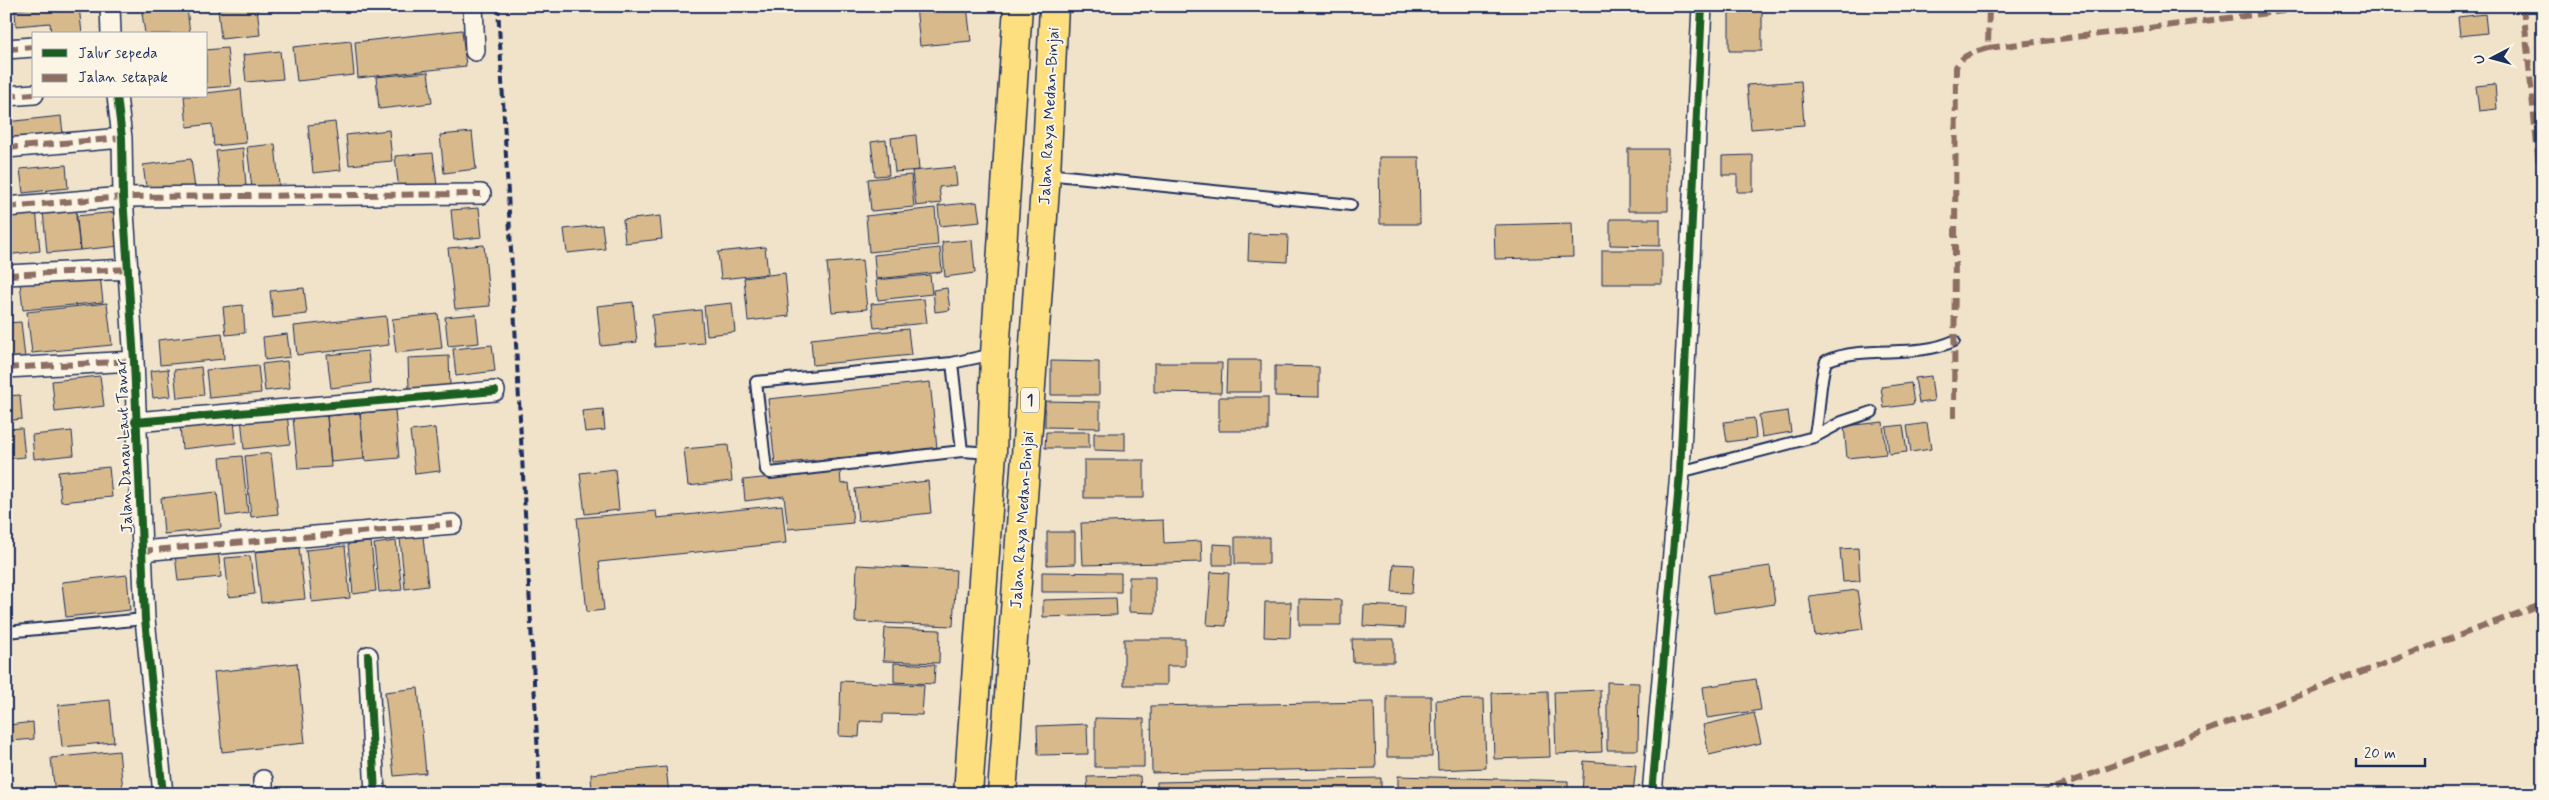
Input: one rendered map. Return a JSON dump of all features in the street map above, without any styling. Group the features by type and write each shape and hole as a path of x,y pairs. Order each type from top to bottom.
{"main road":[{"name":"Jalan Raya Medan-Binjai","path":"968,794 992,453 995,354 1018,6"},
{"name":"Jalan Raya Medan-Binjai","path":"1002,794 1046,174 1054,6"}],"street":[{"path":"110,6 111,32"},
{"path":"473,6 476,51"},
{"path":"1652,794 1680,472 1702,6"},
{"path":"6,49 32,47"},
{"path":"6,96 32,94"},
{"name":"Jalan Danau Laut Tawar","path":"117,98 122,138 123,197 134,361 140,551 163,794"},
{"path":"6,148 122,138"},
{"path":"6,207 123,197 481,194"},
{"path":"6,275 128,269"},
{"path":"6,368 134,361"},
{"path":"135,422 496,391"},
{"path":"140,551 453,524"},
{"path":"368,656 375,794"}],"lane":[{"path":"1046,174 1351,205"},
{"path":"1814,437 1818,421 1822,376 1826,361 1864,353 1938,347 1954,341"},
{"path":"992,453 962,451 770,473 766,470 756,382 952,362 995,354"},
{"path":"952,362 962,451"},
{"path":"1680,472 1814,437 1842,422 1872,412"},
{"path":"6,632 145,619"}],"building":[{"path":"48,6 79,6 82,32 51,32 50,23 16,26 15,10"},
{"path":"257,6 260,35 221,39 218,9"},
{"path":"916,6 967,6 971,41 920,46"},
{"path":"1729,6 1762,6 1762,51 1729,51"},
{"path":"187,8 190,32 145,32 142,13"},
{"path":"2485,14 2487,33 2460,36 2458,17"},
{"path":"462,30 466,66 358,78 355,42"},
{"path":"351,41 354,75 297,81 293,47"},
{"path":"227,48 231,86 208,88 208,50"},
{"path":"280,51 283,79 246,82 243,55"},
{"path":"428,72 432,103 379,109 376,77"},
{"path":"1801,81 1804,125 1751,129 1747,85"},
{"path":"2495,84 2497,109 2479,111 2476,86"},
{"path":"241,89 246,143 214,146 212,124 187,127 184,98 208,98 208,93"},
{"path":"61,116 63,134 6,140 6,122"},
{"path":"335,122 341,170 313,173 308,125"},
{"path":"389,130 392,161 349,165 346,135"},
{"path":"472,132 476,169 444,173 440,135"},
{"path":"916,135 919,170 895,172 891,138"},
{"path":"886,140 889,175 875,176 871,142"},
{"path":"275,144 279,185 252,188 247,147"},
{"path":"243,148 246,186 220,188 216,151"},
{"path":"1628,149 1668,149 1668,211 1628,211"},
{"path":"433,153 437,186 399,190 395,156"},
{"path":"1753,155 1753,192 1737,192 1737,175 1722,175 1722,156"},
{"path":"1379,157 1419,157 1420,224 1380,224"},
{"path":"191,159 195,189 147,194 143,165"},
{"path":"66,165 68,188 23,193 20,169"},
{"path":"955,167 957,185 939,187 941,203 916,206 912,171"},
{"path":"911,175 914,207 871,211 868,179"},
{"path":"977,202 980,222 940,226 938,206"},
{"path":"36,208 40,251 6,255 6,211"},
{"path":"76,208 80,250 47,253 43,211"},
{"path":"479,208 482,237 454,240 451,210"},
{"path":"935,208 938,245 869,252 866,216"},
{"path":"117,212 120,246 80,250 76,216"},
{"path":"660,216 662,239 625,243 623,220"},
{"path":"1610,219 1660,219 1660,246 1610,245"},
{"path":"1572,223 1573,257 1495,259 1494,225"},
{"path":"602,225 605,249 567,253 564,229"},
{"path":"1249,234 1288,235 1287,262 1248,260"},
{"path":"972,240 975,273 945,277 942,242"},
{"path":"484,245 490,306 455,309 448,248"},
{"path":"765,247 768,274 721,279 718,252"},
{"path":"940,248 942,272 876,279 874,255"},
{"path":"1602,250 1662,250 1662,284 1602,284"},
{"path":"862,260 867,309 832,312 827,263"},
{"path":"785,273 789,316 748,321 744,278"},
{"path":"100,275 103,302 23,310 20,283"},
{"path":"930,275 932,294 878,300 876,280"},
{"path":"304,288 307,314 273,318 270,291"},
{"path":"947,288 950,310 935,312 933,290"},
{"path":"924,299 927,323 874,328 871,304"},
{"path":"633,302 637,342 601,346 597,306"},
{"path":"107,303 112,345 32,353 27,312"},
{"path":"732,303 735,332 707,335 704,306"},
{"path":"243,305 245,333 226,335 223,307"},
{"path":"701,310 704,343 655,347 652,315"},
{"path":"438,314 442,348 396,353 392,319"},
{"path":"476,314 479,343 448,346 445,317"},
{"path":"386,316 389,345 297,355 294,326"},
{"path":"21,322 25,358 6,360 6,323"},
{"path":"908,329 911,355 813,365 811,339"},
{"path":"222,333 224,359 160,365 158,340"},
{"path":"287,334 290,357 265,360 263,337"},
{"path":"492,345 495,371 456,376 453,349"},
{"path":"368,351 371,383 331,388 327,355"},
{"path":"449,356 450,387 409,389 408,358"},
{"path":"1227,360 1261,360 1261,392 1226,392"},
{"path":"287,361 290,388 265,391 262,364"},
{"path":"1051,361 1099,362 1099,395 1051,395"},
{"path":"1154,363 1222,363 1221,393 1154,392"},
{"path":"258,365 261,393 209,398 206,370"},
{"path":"1275,366 1319,367 1319,397 1275,396"},
{"path":"201,367 204,395 177,398 174,370"},
{"path":"168,369 171,396 153,398 150,371"},
{"path":"100,376 104,406 55,412 52,381"},
{"path":"1931,376 1934,401 1919,403 1915,378"},
{"path":"930,382 937,448 775,464 768,399"},
{"path":"1911,383 1914,404 1884,408 1881,387"},
{"path":"20,395 22,419 6,421 6,396"},
{"path":"1219,397 1268,397 1268,431 1219,431"},
{"path":"1045,401 1100,402 1100,428 1045,427"},
{"path":"603,409 605,430 585,432 582,411"},
{"path":"395,410 399,458 365,461 360,413"},
{"path":"1788,411 1791,432 1762,437 1759,415"},
{"path":"287,412 290,444 244,449 241,417"},
{"path":"360,413 364,459 331,462 327,416"},
{"path":"327,416 331,467 298,469 293,418"},
{"path":"1754,418 1756,438 1727,442 1724,422"},
{"path":"234,419 236,443 182,449 180,425"},
{"path":"1883,422 1886,454 1847,458 1844,426"},
{"path":"1927,423 1931,449 1911,452 1907,426"},
{"path":"1903,425 1907,452 1889,454 1886,427"},
{"path":"22,428 25,457 6,459 6,429"},
{"path":"435,428 440,471 415,474 410,431"},
{"path":"72,431 74,455 34,459 32,435"},
{"path":"1046,432 1089,432 1089,448 1045,448"},
{"path":"1094,433 1125,433 1125,451 1094,450"},
{"path":"728,445 732,481 688,486 684,449"},
{"path":"271,453 278,514 251,517 245,456"},
{"path":"242,456 248,513 226,516 220,458"},
{"path":"1084,460 1144,460 1144,498 1084,498"},
{"path":"109,467 112,497 61,502 58,472"},
{"path":"615,469 619,510 585,514 580,473"},
{"path":"840,470 841,484 849,483 853,523 788,529 784,496 745,501 743,480"},
{"path":"928,481 931,513 858,521 855,489"},
{"path":"217,492 221,528 164,534 161,498"},
{"path":"782,505 786,543 599,562 604,610 587,612 577,518 656,511 657,518"},
{"path":"1163,520 1164,543 1201,541 1202,562 1083,565 1081,523"},
{"path":"1047,532 1075,532 1075,564 1047,565"},
{"path":"423,536 428,586 405,589 400,538"},
{"path":"1235,537 1269,537 1269,564 1235,564"},
{"path":"396,541 402,590 379,592 374,544"},
{"path":"371,542 376,591 353,594 348,544"},
{"path":"1213,544 1232,545 1232,565 1213,565"},
{"path":"345,546 350,598 312,602 306,550"},
{"path":"299,548 305,599 261,603 255,552"},
{"path":"1858,548 1860,581 1843,582 1840,549"},
{"path":"218,549 221,577 178,581 175,554"},
{"path":"250,556 255,594 229,597 225,558"},
{"path":"1394,564 1414,565 1412,593 1392,592"},
{"path":"857,565 956,570 953,626 855,622"},
{"path":"1770,566 1775,604 1714,613 1709,575"},
{"path":"1042,572 1121,573 1121,592 1042,592"},
{"path":"1211,572 1229,573 1226,626 1207,625"},
{"path":"127,575 130,610 66,617 62,582"},
{"path":"1129,577 1155,577 1155,613 1129,612"},
{"path":"1857,590 1863,629 1815,636 1809,596"},
{"path":"1116,598 1117,615 1043,617 1043,600"},
{"path":"1299,599 1341,600 1341,625 1299,625"},
{"path":"1265,602 1291,602 1290,638 1264,637"},
{"path":"1364,605 1405,607 1404,628 1363,626"},
{"path":"885,628 940,630 939,663 883,661"},
{"path":"1124,639 1185,639 1185,666 1167,666 1167,685 1124,685"},
{"path":"1352,639 1394,639 1394,662 1353,662"},
{"path":"297,663 305,743 222,752 214,672"},
{"path":"894,663 935,665 934,684 894,682"},
{"path":"1756,679 1761,710 1707,718 1703,687"},
{"path":"841,681 924,685 922,715 883,714 883,722 860,721 859,737 839,736"},
{"path":"1607,682 1639,683 1638,750 1607,750"},
{"path":"418,688 426,773 394,776 385,692"},
{"path":"1600,690 1602,752 1556,754 1554,692"},
{"path":"1548,691 1550,757 1494,759 1492,693"},
{"path":"1387,696 1431,696 1432,757 1387,757"},
{"path":"1484,699 1486,768 1438,770 1436,700"},
{"path":"110,700 114,742 62,747 58,705"},
{"path":"1374,702 1376,768 1152,773 1151,706"},
{"path":"1754,713 1761,743 1709,755 1703,725"},
{"path":"1095,718 1144,719 1144,767 1095,767"},
{"path":"33,722 34,739 11,741 9,725"},
{"path":"1087,724 1088,754 1038,755 1037,726"},
{"path":"119,751 123,790 89,794 55,794 51,758"},
{"path":"1584,761 1636,765 1633,794 1582,794"},
{"path":"666,767 669,794 592,794 591,774"},
{"path":"1140,776 1141,794 1088,794 1087,777"},
{"path":"1398,776 1568,781 1568,794 1398,794"},
{"path":"1381,778 1381,794 1157,794 1157,782"}],"railway":[{"path":"498,6 540,794"}],"marked path":[{"path":"1954,418 1956,67 1966,56 1988,48 1989,6"},
{"path":"1988,48 2324,6"},
{"path":"2523,6 2543,206"},
{"path":"6,49 32,47"},
{"path":"6,96 32,94"},
{"path":"6,148 122,138"},
{"path":"6,207 123,197 481,194"},
{"path":"6,275 129,269"},
{"path":"6,368 134,361"},
{"path":"141,551 453,524"},
{"path":"2038,794 2543,604"}],"cycle path":[{"path":"1652,794 1680,472 1702,6"},
{"path":"117,98 122,138 123,197 134,361 145,619 163,794"},
{"path":"135,422 495,391"},
{"path":"368,656 375,794"}]}
